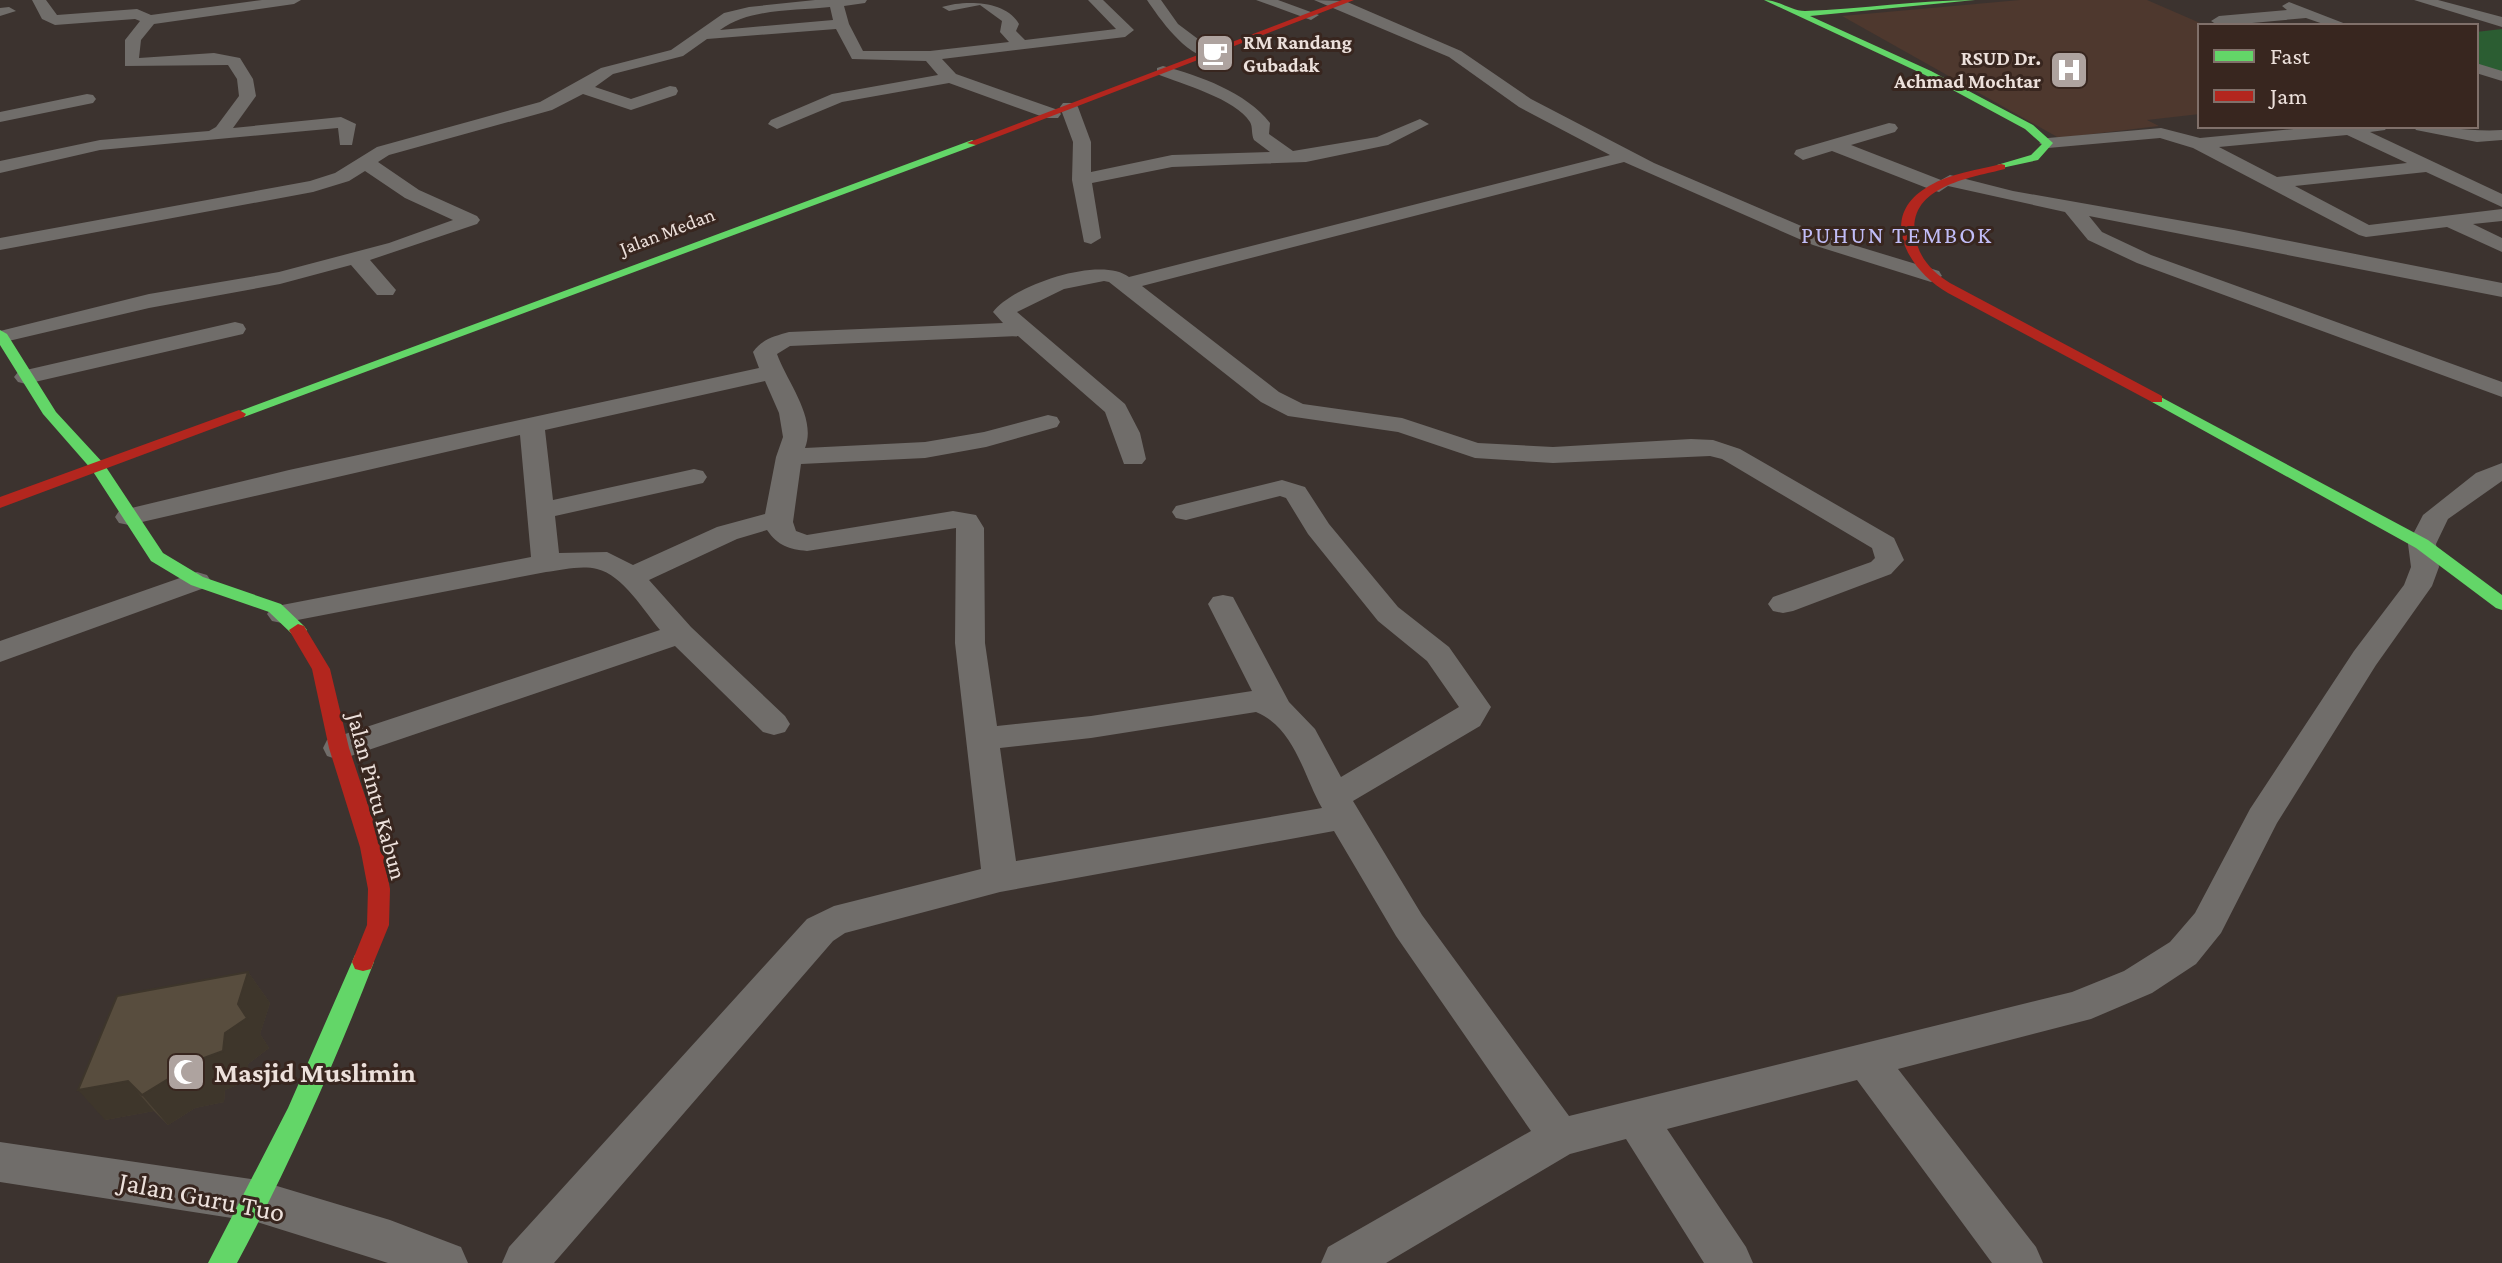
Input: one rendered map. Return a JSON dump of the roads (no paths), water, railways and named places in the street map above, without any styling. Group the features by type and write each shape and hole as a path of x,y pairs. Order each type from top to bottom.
{"street":[{"path":"39,0 47,16 55,20 137,14 149,20 294,0"},
{"path":"0,244 313,186 342,177 403,144 546,106 607,71 677,53 738,13 860,0"},
{"path":"949,7 983,0 1008,18 1011,24 1008,32 1023,46"},
{"path":"836,1 841,24 858,56 930,56 1125,32 1095,0"},
{"path":"1095,0 1107,0"},
{"path":"1154,0 1173,27 1208,54"},
{"path":"1263,0 1316,7"},
{"path":"1768,0 1928,73 2019,121 2048,143 2161,133 2199,144 2366,231 2502,215"},
{"path":"1831,0 1883,6"},
{"path":"1800,14 1971,0"},
{"path":"2272,0 2337,24"},
{"path":"2421,0 2502,22"},
{"path":"1345,2 1455,54 1525,103 1626,156 1820,241 1931,276 2033,335 2245,445 2422,544 2502,604"},
{"name":"Jalan Medan","path":"0,503 1061,110 1208,54 1316,7 1345,2"},
{"path":"2219,21 2307,13"},
{"path":"2245,19 2257,24"},
{"path":"149,20 133,40 131,63 214,58 234,61 245,79 248,96 222,131 213,136"},
{"path":"700,36 841,24"},
{"path":"930,56 950,78"},
{"path":"2478,69 2502,76"},
{"path":"1163,71 1250,111 1261,123 1260,136 1291,158"},
{"path":"777,124 838,98 950,78 1061,110 1082,142 1082,180 1091,238"},
{"path":"582,88 631,105 670,91"},
{"path":"0,117 87,99"},
{"path":"0,167 100,145 341,122 347,124 346,141"},
{"path":"1082,180 1172,161 1291,158 1382,141 1420,124"},
{"path":"1803,154 1889,128"},
{"path":"2199,144 2359,128"},
{"path":"2432,128 2477,137 2502,135"},
{"path":"2349,129 2502,201"},
{"path":"1931,276 1914,256 1908,234 1910,215 1918,200 1944,184 2033,159 2045,151 2048,143"},
{"path":"1833,145 1944,184 2502,290"},
{"path":"1126,284 1626,156"},
{"path":"1,335 149,301 280,278 356,258 470,220 412,194 365,162"},
{"path":"2274,183 2427,167"},
{"path":"2071,207 2095,236 2144,259 2502,390"},
{"path":"2450,221 2502,246"},
{"path":"356,258 385,290"},
{"path":"1133,459 1116,409 1004,312 1014,301 1100,275 1115,276 1270,397 1297,411 1402,425 1475,450 1553,455 1627,449 1713,448 1731,454 1884,544 1889,551 1890,560 1881,568 1783,604"},
{"path":"26,377 235,329"},
{"path":"1000,878 970,643 970,528 966,521 953,519 807,543 795,543 787,538 777,519 789,457 797,438 792,413 771,373 765,352 778,342 789,339 1023,329"},
{"name":"Jalan Pintu Kabun","path":"1,335 50,414 98,467 157,557 197,581 275,608 304,636 321,669 339,748 371,847 379,889 378,925 318,1074 257,1201 222,1263"},
{"path":"129,517 264,483 532,428 771,373"},
{"path":"789,457 925,450 986,439 1048,422"},
{"path":"532,428 546,563"},
{"path":"1344,1263 1560,1137 2077,1007 2138,982 2183,953 2208,923 2262,818 2365,658 2418,586 2425,567 2422,544 2437,515 2485,479 2502,471"},
{"path":"540,511 694,477"},
{"path":"525,1263 820,930 846,916 1000,878 1338,807 1469,718 1475,707 1438,654 1388,614 1318,528 1296,493 1282,488 1186,512"},
{"path":"631,577 727,533 777,519"},
{"path":"282,614 546,563 582,559 607,561 631,577 680,634 774,724"},
{"path":"0,652 197,581"},
{"path":"1223,604 1274,704"},
{"path":"339,748 680,634"},
{"path":"981,739 1091,727 1224,704 1258,701 1274,704 1287,713 1299,728 1338,807 1404,917 1560,1137"},
{"path":"1867,1061 2020,1263"},
{"path":"1637,1119 1730,1263"},
{"name":"Jalan Guru Tuo","path":"0,1162 257,1201 390,1242 445,1263"}],"place":[{"name":"RM Randang Gubadak","path":"1215,53"},
{"name":"RSUD Dr. Achmad Mochtar","path":"2069,70"},
{"name":"Masjid Muslimin","path":"186,1072"}],"district":[{"name":"PUHUN TEMBOK","path":"1897,235"}]}
